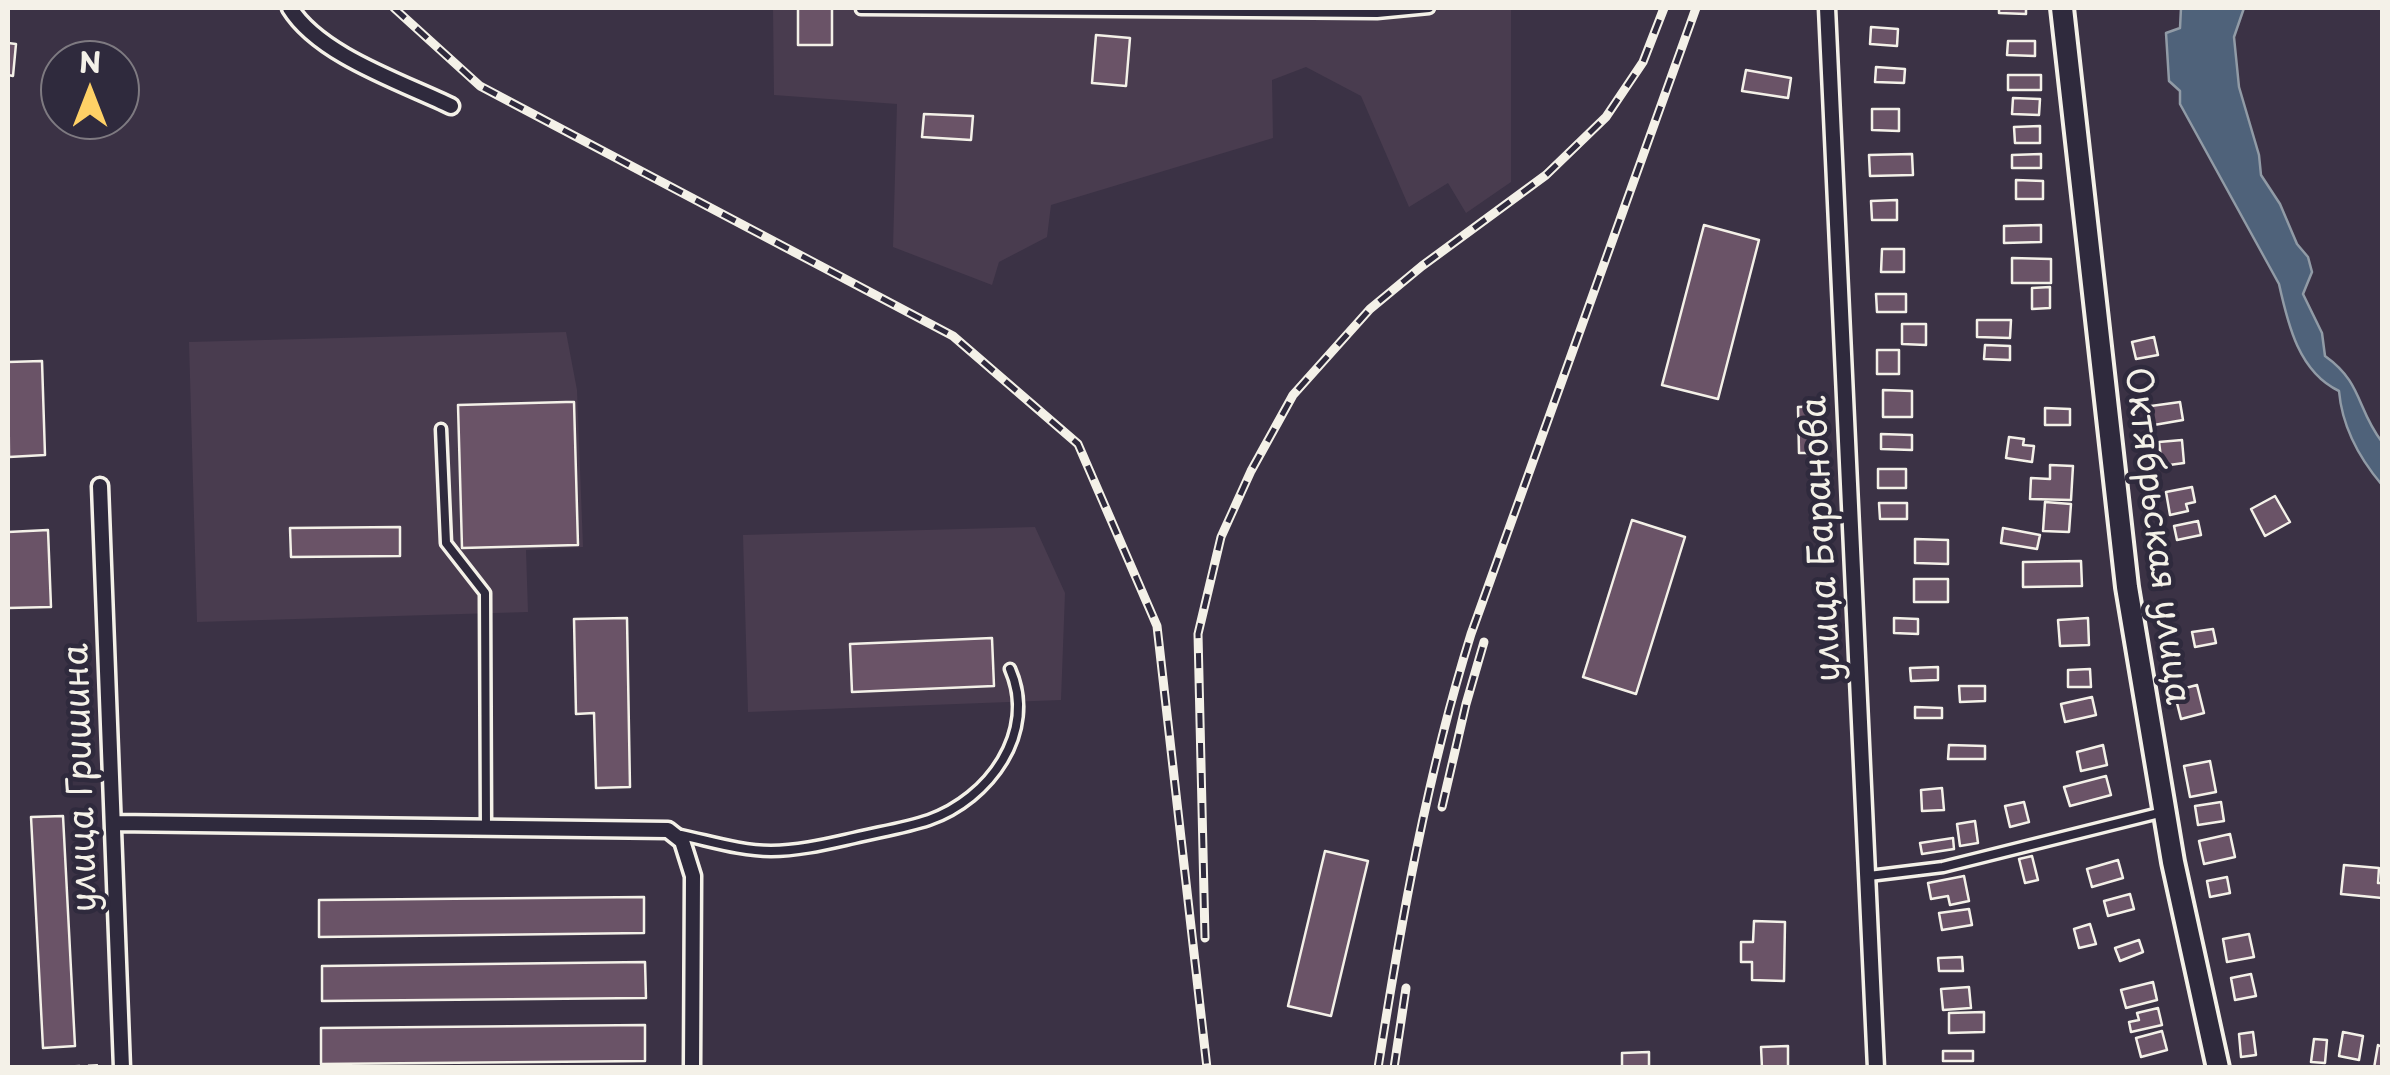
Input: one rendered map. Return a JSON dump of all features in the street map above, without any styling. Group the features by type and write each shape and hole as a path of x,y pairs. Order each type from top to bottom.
{"street":[{"path":"290,8 300,24 325,44 451,106"},
{"name":"улица Баранова","path":"1827,8 1876,1068"},
{"name":"Октябрьская улица","path":"2062,8 2126,588 2163,812 2218,1068"},
{"name":"улица Гришина","path":"100,486 116,823 122,1068"},
{"path":"116,823 668,830 675,834 688,856 693,876 692,1068"}],"lane":[{"path":"861,9 1377,14 1430,8"},
{"path":"440,429 446,543 485,593 486,828"},
{"path":"675,834 770,851 830,843 932,819 977,790 1010,752 1018,701 1010,669"},
{"path":"1869,876 1943,867 2163,812"}],"path":[{"path":"52,1068 98,1066"}],"shaded area":[{"path":"773,8 1511,8 1511,182 1466,213 1448,183 1409,207 1361,96 1306,67 1272,80 1273,138 1051,205 1047,237 999,262 992,285 893,247 897,104 774,95"},
{"path":"566,332 577,390 583,547 526,550 528,612 197,622 189,342"},
{"path":"1035,527 1065,593 1061,700 748,712 743,535"}],"water":[{"path":"2181,8 2244,8 2234,37 2239,87 2261,175 2280,204 2297,244 2308,257 2312,272 2303,294 2322,333 2325,356 2353,386 2382,442 2382,485 2353,441 2339,391 2314,372 2297,346 2279,284 2180,104 2180,91 2169,81 2166,33 2180,28"}],"building":[{"path":"798,8 832,8 832,45 798,45"},
{"path":"1999,8 2026,8 2026,14 1999,13"},
{"path":"1871,27 1898,29 1897,46 1870,44"},
{"path":"1096,35 1130,38 1126,86 1092,83"},
{"path":"2008,41 2035,41 2035,56 2007,55"},
{"path":"8,43 16,44 13,76 8,75"},
{"path":"1876,67 1905,69 1904,83 1875,82"},
{"path":"1746,70 1791,78 1788,98 1742,91"},
{"path":"2008,75 2041,75 2041,90 2008,90"},
{"path":"2013,98 2040,99 2039,115 2012,114"},
{"path":"1872,109 1899,109 1899,131 1872,130"},
{"path":"924,114 973,116 971,140 922,137"},
{"path":"2040,126 2040,143 2015,143 2014,127"},
{"path":"1912,154 1913,175 1870,176 1869,155"},
{"path":"2041,154 2041,168 2012,168 2012,155"},
{"path":"2016,180 2043,181 2043,199 2016,199"},
{"path":"1897,200 1897,220 1872,220 1871,201"},
{"path":"1704,225 1759,240 1718,399 1662,385"},
{"path":"2041,225 2041,242 2004,243 2004,226"},
{"path":"1882,249 1904,249 1904,272 1881,272"},
{"path":"2012,258 2051,259 2051,283 2012,283"},
{"path":"2050,287 2050,308 2032,309 2032,288"},
{"path":"1876,294 1906,294 1906,312 1877,312"},
{"path":"1977,320 2011,320 2010,338 1977,337"},
{"path":"1902,324 1926,324 1926,345 1902,344"},
{"path":"2154,337 2158,355 2136,359 2132,342"},
{"path":"1985,345 2010,346 2010,360 1984,359"},
{"path":"1877,350 1899,350 1899,374 1877,374"},
{"path":"42,361 45,455 9,457 8,362"},
{"path":"1883,390 1912,391 1912,417 1883,417"},
{"path":"574,402 578,545 462,548 458,405"},
{"path":"2180,402 2183,420 2154,425 2151,406"},
{"path":"1823,406 1824,453 1799,453 1798,407"},
{"path":"2045,408 2070,409 2070,425 2045,425"},
{"path":"1881,434 1912,435 1912,450 1881,449"},
{"path":"2009,437 2024,439 2023,445 2034,446 2032,462 2006,458"},
{"path":"2182,440 2184,463 2162,466 2159,442"},
{"path":"2050,465 2073,466 2071,500 2030,499 2031,478 2050,479"},
{"path":"1878,469 1906,469 1906,488 1878,488"},
{"path":"2192,487 2195,502 2186,504 2188,511 2170,515 2166,492"},
{"path":"2275,496 2290,522 2265,536 2251,509"},
{"path":"2045,502 2071,504 2069,532 2043,531"},
{"path":"1879,503 1907,503 1907,519 1880,519"},
{"path":"1632,520 1685,537 1636,694 1583,677"},
{"path":"2198,521 2201,535 2177,540 2174,526"},
{"path":"400,527 400,556 291,557 290,528"},
{"path":"2003,528 2040,535 2037,549 2001,543"},
{"path":"48,530 51,607 8,608 8,532"},
{"path":"1915,539 1948,540 1948,564 1915,563"},
{"path":"2081,561 2082,586 2023,587 2023,562"},
{"path":"1914,579 1948,579 1948,602 1914,602"},
{"path":"627,618 630,787 596,788 594,713 576,714 574,619"},
{"path":"1894,618 1918,619 1918,634 1894,633"},
{"path":"2088,618 2089,645 2060,646 2058,620"},
{"path":"2213,629 2216,643 2195,647 2192,632"},
{"path":"992,638 994,686 852,692 850,644"},
{"path":"1938,667 1938,680 1911,681 1910,668"},
{"path":"2090,669 2091,687 2068,687 2068,670"},
{"path":"2197,685 2204,713 2181,719 2174,691"},
{"path":"1959,686 1985,686 1985,701 1960,702"},
{"path":"2092,697 2096,715 2065,722 2061,704"},
{"path":"1915,707 1942,708 1942,718 1915,718"},
{"path":"1949,745 1985,746 1985,759 1948,759"},
{"path":"2103,745 2107,765 2081,771 2077,752"},
{"path":"2210,761 2216,792 2190,797 2184,766"},
{"path":"2106,776 2111,795 2070,806 2064,787"},
{"path":"1942,788 1944,810 1922,811 1921,790"},
{"path":"2024,802 2029,822 2010,827 2005,806"},
{"path":"2221,802 2224,821 2198,825 2195,806"},
{"path":"63,816 75,1046 43,1048 31,817"},
{"path":"1975,821 1978,843 1960,846 1957,824"},
{"path":"2230,834 2235,857 2204,864 2199,841"},
{"path":"1953,838 1954,849 1922,854 1920,843"},
{"path":"1325,851 1368,861 1331,1016 1288,1006"},
{"path":"2032,856 2038,880 2025,883 2019,859"},
{"path":"2118,860 2123,878 2092,887 2087,869"},
{"path":"2344,865 2379,868 2382,898 2341,894"},
{"path":"1964,876 1969,901 1950,905 1948,896 1931,899 1928,883"},
{"path":"2227,877 2230,893 2210,897 2207,881"},
{"path":"2130,894 2134,909 2108,916 2104,901"},
{"path":"644,897 644,933 319,937 319,900"},
{"path":"1969,909 1972,925 1942,930 1939,913"},
{"path":"1754,921 1785,922 1784,981 1752,980 1752,962 1741,962 1741,942 1753,942"},
{"path":"2090,924 2096,944 2079,948 2074,929"},
{"path":"2249,934 2254,957 2227,962 2223,939"},
{"path":"2139,940 2143,952 2120,961 2115,948"},
{"path":"1962,957 1963,971 1939,971 1938,958"},
{"path":"645,962 646,998 322,1001 322,966"},
{"path":"2251,974 2256,996 2235,1000 2231,978"},
{"path":"2153,982 2157,1000 2126,1008 2121,990"},
{"path":"1969,987 1971,1008 1943,1010 1941,989"},
{"path":"2158,1008 2162,1025 2131,1032 2129,1022 2139,1020 2137,1013"},
{"path":"1984,1012 1984,1032 1949,1033 1949,1013"},
{"path":"645,1025 645,1061 321,1064 321,1028"},
{"path":"2162,1031 2167,1050 2141,1057 2136,1038"},
{"path":"2253,1032 2256,1055 2241,1057 2239,1034"},
{"path":"2343,1032 2363,1036 2359,1060 2339,1056"},
{"path":"2314,1039 2327,1040 2325,1063 2311,1062"},
{"path":"2378,1045 2382,1047 2382,1068 2374,1068"},
{"path":"1788,1046 1788,1068 1762,1068 1761,1047"},
{"path":"1943,1051 1973,1051 1973,1061 1943,1061"},
{"path":"1649,1052 1649,1068 1622,1068 1622,1053"}],"railway":[{"path":"394,8 480,86 953,336 1078,444 1157,626 1207,1068"},
{"path":"1205,938 1198,634 1221,537 1251,471 1293,395 1370,309 1546,175 1606,117 1643,62 1664,8"},
{"path":"1378,1068 1417,849 1455,687 1696,8"},
{"path":"1442,807 1484,642"},
{"path":"1394,1068 1406,988"}]}
